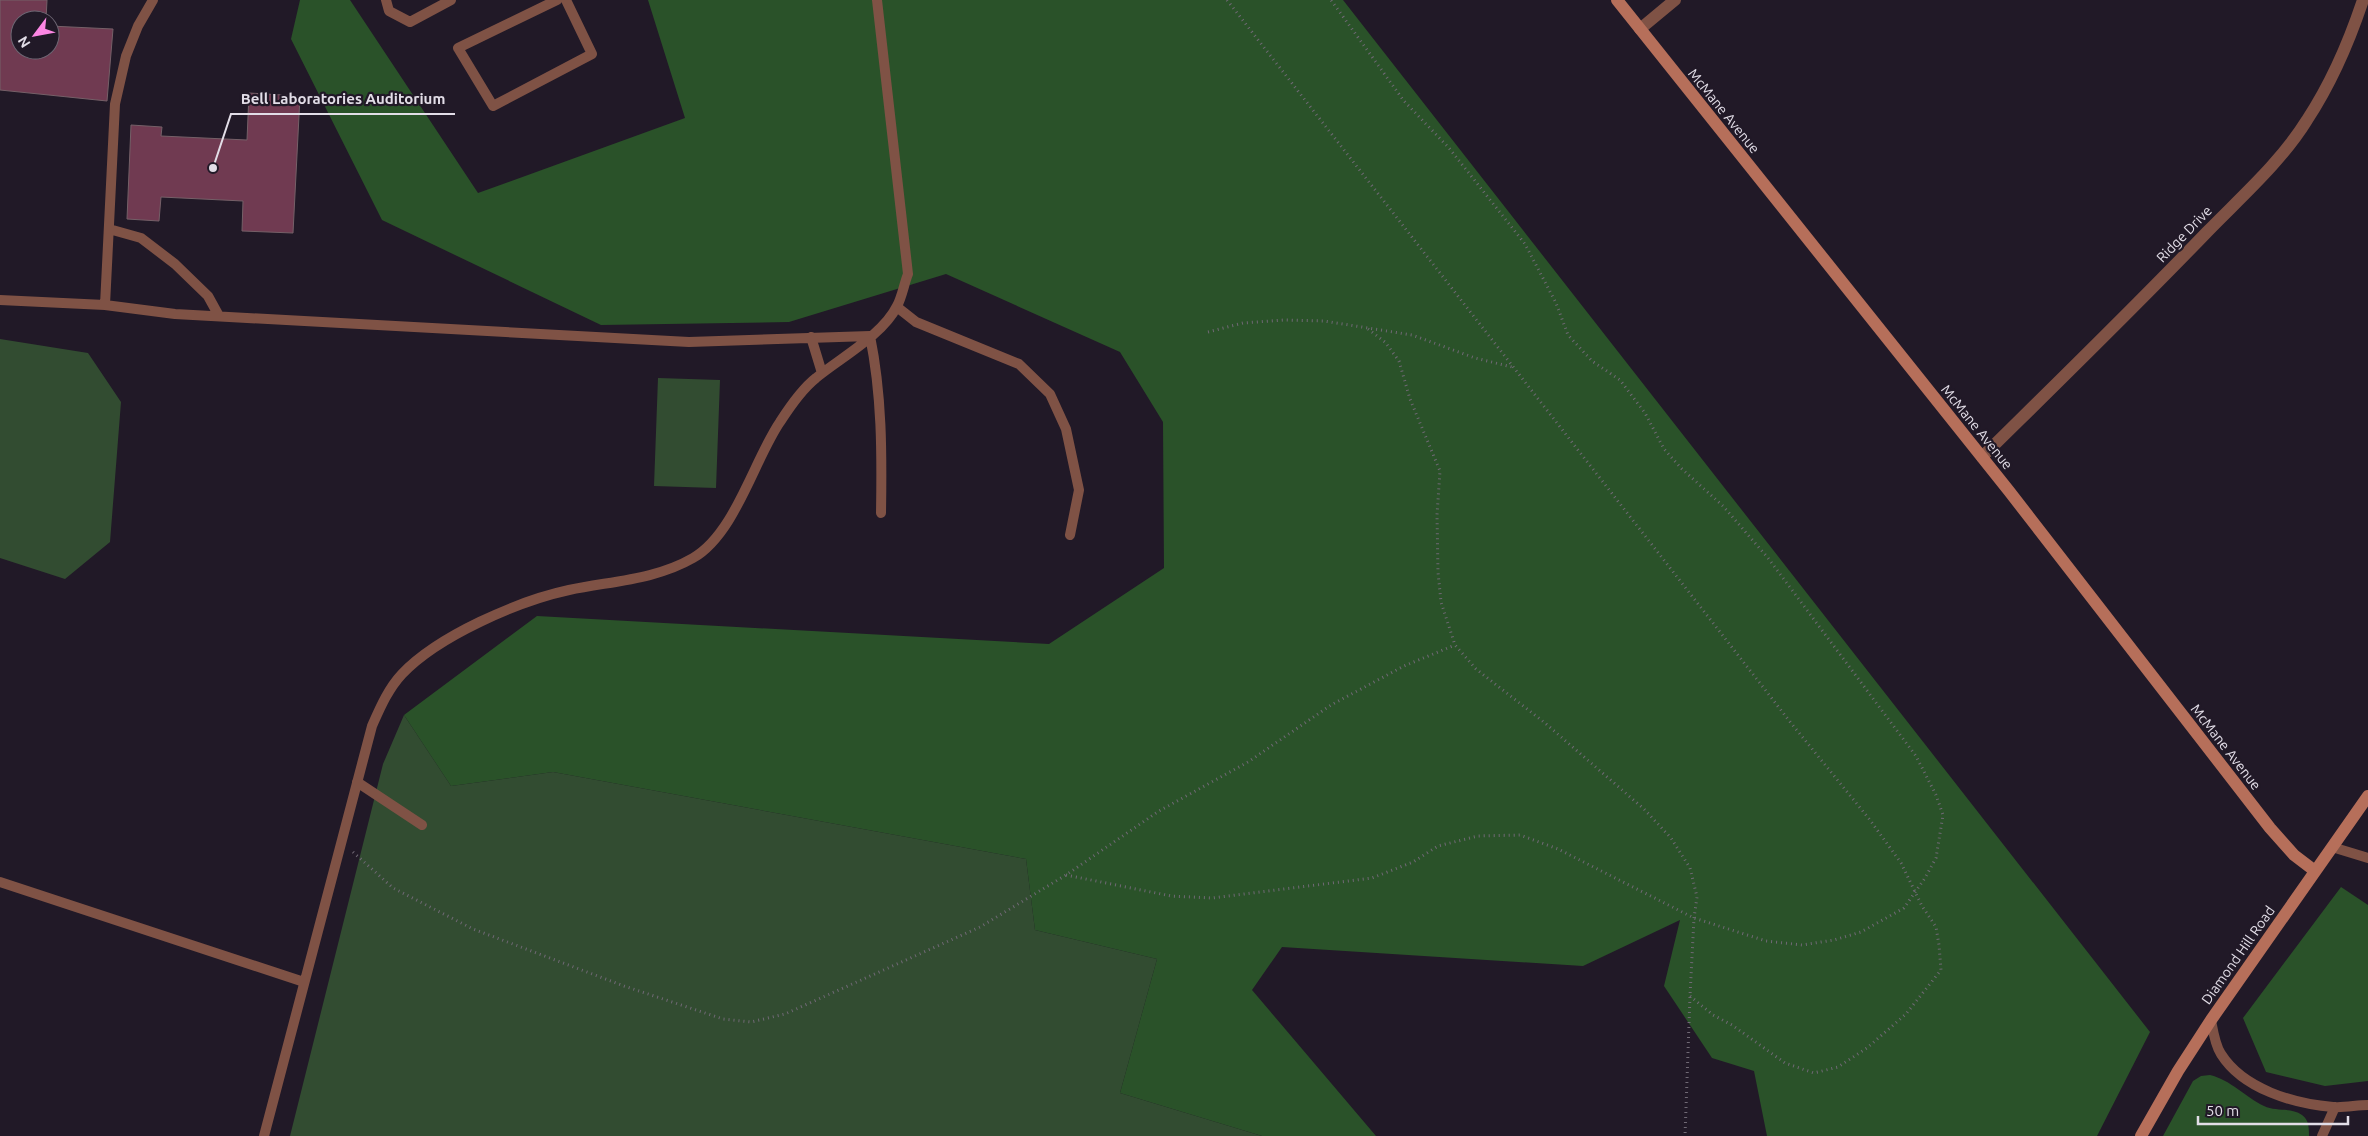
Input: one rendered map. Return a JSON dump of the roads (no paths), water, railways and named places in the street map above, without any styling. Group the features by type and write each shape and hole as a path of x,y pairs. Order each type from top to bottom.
{"street":[{"name":"McMane Avenue","path":"1617,0 1982,457 2270,828 2294,855 2315,871"},
{"path":"1640,29 1675,0"},
{"name":"Ridge Drive","path":"1982,457 2146,295 2280,157 2330,83 2348,43 2363,0"},
{"name":"Diamond Hill Road","path":"2141,1136 2174,1077 2211,1020 2368,796"}],"lane":[{"path":"105,305 117,96 126,56 138,26 153,0"},
{"path":"386,0 389,11 410,22 451,0"},
{"path":"557,0 458,48 493,106 592,54 566,0"},
{"path":"264,1136 372,726 384,699 402,674 426,654 483,622 541,597 672,570 696,557 713,541 731,515 779,423 813,380 883,326 897,307 908,274 877,0"},
{"path":"109,229 141,238 167,258 208,296 219,316"},
{"path":"0,300 105,305 175,314 689,342 870,336"},
{"path":"897,307 916,322 1019,364 1050,394 1066,429 1079,490 1070,535"},
{"path":"870,336 875,363 882,441 881,513"},
{"path":"811,337 822,373"},
{"path":"357,782 422,825"},
{"path":"2332,847 2368,858"},
{"path":"0,882 304,982"},
{"path":"2211,1020 2219,1052 2236,1072 2263,1088 2284,1097 2306,1103 2335,1107 2368,1105"},
{"path":"2322,1136 2335,1107"}],"place":[{"name":"Bell Laboratories Auditorium","path":"213,168"}]}
